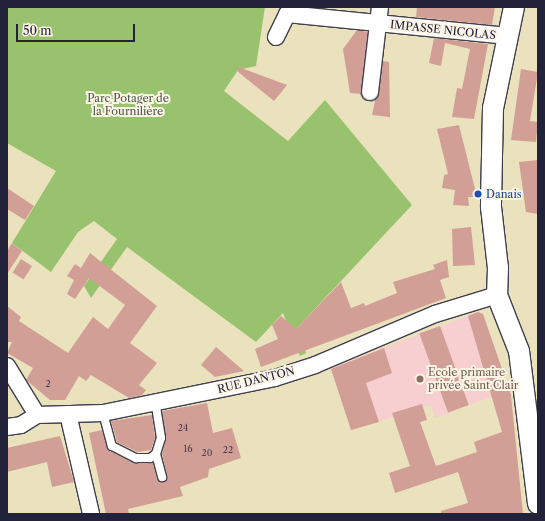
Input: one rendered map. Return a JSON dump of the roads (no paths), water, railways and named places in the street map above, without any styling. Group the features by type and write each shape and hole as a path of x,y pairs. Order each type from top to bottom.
{"street":[{"name":"IMPASSE NICOLAS","path":"370,92 380,7"},
{"path":"514,7 493,108 490,146 497,295 519,351 533,425 538,504"},
{"name":"IMPASSE NICOLAS","path":"276,37 286,14 508,36"},
{"name":"RUE DANTON","path":"7,428 21,425 37,415 103,413 156,404 275,378 315,365 435,314 497,295"},
{"path":"7,366 37,415"},
{"path":"68,414 91,514"}],"lane":[{"path":"156,404 161,438 156,454 162,477"},
{"path":"103,413 112,446 136,458 156,454"}],"place":[{"name":"Danais","path":"478,194"},
{"name":"Ecole primaire privée Saint Clair","path":"420,379"}],"park label":[{"name":"Parc Potager de la Fournilière","path":"128,105"}]}
